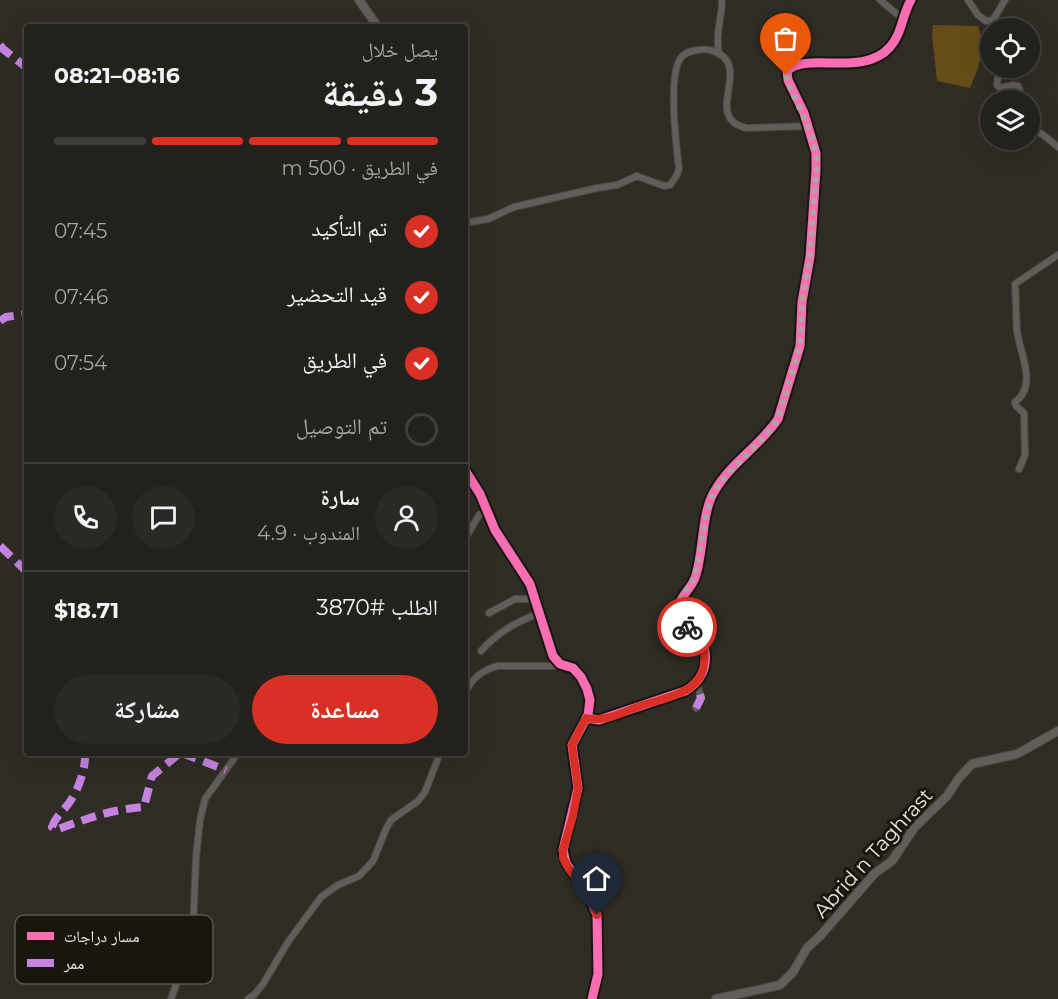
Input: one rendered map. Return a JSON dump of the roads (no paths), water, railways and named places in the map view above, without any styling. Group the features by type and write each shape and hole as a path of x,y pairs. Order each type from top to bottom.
{"street":[{"path":"359,0 376,24"},
{"path":"719,54 717,30 722,0"},
{"path":"880,0 903,19"},
{"path":"586,718 599,720 672,697 697,683 704,666 704,647 677,611 682,597 695,578 711,499 717,487 732,469 778,419 798,357 802,334 802,302 810,257 816,153 808,126 789,85 787,70 798,64 857,63 876,58 889,49 895,41 911,0"},
{"path":"968,0 981,18"},
{"path":"994,18 1005,0"},
{"path":"468,222 488,219 514,207 617,185 637,176 664,186 670,185 677,175 678,168 674,115 675,85 679,60 683,54 712,50 726,58 731,72 726,106 734,124 746,128 808,126"},
{"path":"998,78 997,85 1000,88 1013,85 1018,86 1020,90"},
{"path":"1040,133 1058,147"},
{"path":"1019,469 1025,455 1024,413 1015,402 1024,395 1026,367 1017,333 1015,284 1058,255"},
{"path":"468,474 476,485 495,530 530,584 553,656 560,664 573,668 588,689 589,706 586,718 572,745 578,788 563,850 566,863 588,894 597,915 598,974 592,999"},
{"path":"468,533 479,515 487,510"},
{"path":"489,613 515,599 535,599"},
{"path":"481,651 492,639 511,625 540,613"},
{"path":"468,689 479,674 498,666 556,666 560,664"},
{"path":"696,708 701,698 697,683"},
{"name":"Abrid n Taghrast","path":"716,999 753,996 780,985 793,972 807,948 875,873 892,861 914,828 947,796 972,764 1017,753 1058,731"},
{"path":"194,915 196,857 205,799 236,756"},
{"path":"248,999 263,984 288,942 321,897 338,885 359,876 373,861 392,820 418,801 425,792 439,756"},
{"path":"171,999 177,984"}]}
